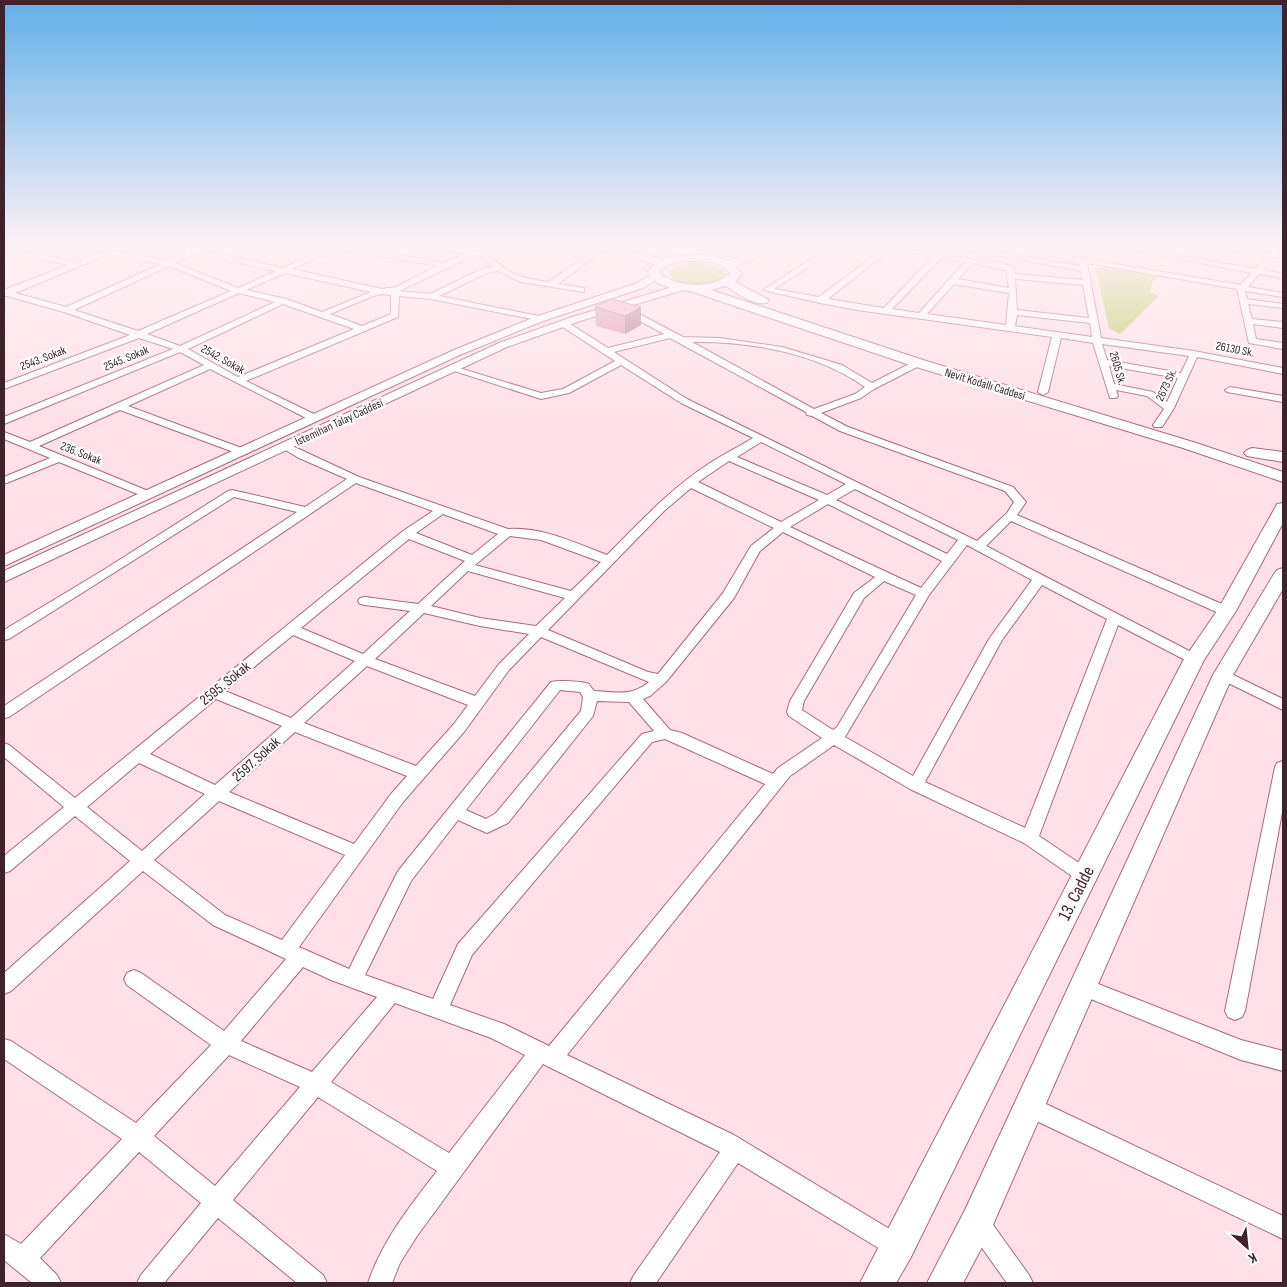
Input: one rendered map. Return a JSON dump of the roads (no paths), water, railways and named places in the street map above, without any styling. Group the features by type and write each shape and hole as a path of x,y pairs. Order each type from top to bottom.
{"main road":[{"name":"Nevit Kodallı Caddesi","path":"744,306 918,363 1191,446 1281,467"},
{"path":"781,306 1043,392 1158,425 1247,458 1281,493 1283,509"},
{"path":"1191,446 1214,450 1257,463 1281,467"},
{"name":"13. Cadde","path":"877,1283 898,1247 1194,659 1226,611 1283,509"},
{"path":"944,1283 977,1222 1223,675 1283,574"}],"street":[{"name":"2542. Sokak","path":"53,306 181,349 238,381 314,418"},
{"path":"67,310 76,306"},
{"name":"2543. Sokak","path":"4,386 140,334 202,306"},
{"name":"2545. Sokak","path":"4,421 181,349 272,306"},
{"path":"297,306 363,329"},
{"path":"321,315 342,306"},
{"path":"238,381 395,315 395,306"},
{"path":"475,306 539,319"},
{"name":"İstemihan Talay Caddesi","path":"4,560 458,352 539,319 578,306"},
{"path":"380,1283 382,1275 401,1241 453,1168 546,1055 784,772 842,731 923,594 949,560 1009,516 1020,502 1009,489 844,429 619,306"},
{"name":"İstemihan Talay Caddesi","path":"4,577 503,345 619,306"},
{"name":"26130 Sk.","path":"850,306 1194,354 1283,371"},
{"path":"886,312 891,306"},
{"path":"921,316 930,306"},
{"path":"1010,328 1013,306"},
{"name":"2605 Sk.","path":"1090,306 1097,341 1113,396"},
{"path":"1244,306 1252,341 1283,346"},
{"path":"1013,312 1093,320"},
{"path":"1248,321 1283,325"},
{"path":"564,324 684,401 972,543 1194,659"},
{"path":"1043,392 1057,335"},
{"path":"607,351 675,337 725,340 788,352 841,368 871,387"},
{"name":"2673 Sk.","path":"1158,425 1169,408 1194,354"},
{"path":"453,369 541,396 566,391 622,361"},
{"path":"1103,362 1184,376"},
{"path":"812,413 858,396 871,387 918,363"},
{"path":"29,446 210,366"},
{"path":"1110,386 1150,394 1169,408"},
{"path":"1230,390 1283,399"},
{"path":"119,406 243,452"},
{"name":"236. Sokak","path":"4,435 149,495"},
{"path":"23,1259 226,1044 293,953 357,854 397,798 460,728 504,667 608,560 690,483 760,438"},
{"path":"286,446 303,456 355,479 441,510 507,533 519,531 542,537 608,560"},
{"path":"728,457 826,499 949,560"},
{"path":"4,481 58,458"},
{"path":"4,713 355,479"},
{"path":"690,483 783,526 843,558 923,594"},
{"path":"590,696 633,697 645,693 661,679 729,595 755,549 783,526 826,499 855,484"},
{"path":"4,636 109,572 232,493 305,511"},
{"name":"2595. Sokak","path":"4,866 407,534 441,510"},
{"path":"1009,516 1226,611"},
{"name":"2597. Sokak","path":"4,985 470,563 507,533"},
{"path":"407,534 470,563 573,596"},
{"path":"882,576 858,596 797,701 794,712 812,725 835,736 916,785 1030,838 1085,876"},
{"path":"916,785 996,639 1040,578"},
{"path":"365,601 421,608 480,622 539,631 645,676 661,679"},
{"path":"1030,838 1114,617"},
{"path":"291,629 478,704"},
{"path":"1223,675 1283,705"},
{"path":"354,979 404,876 556,685 584,688 590,696 588,712 502,818 487,826 455,812"},
{"path":"214,692 419,774"},
{"path":"633,697 665,734"},
{"path":"438,1010 465,950 648,738 665,734 677,737 776,782"},
{"path":"6,754 219,920 354,979 497,1031 735,1149 898,1247"},
{"path":"137,755 217,793 357,854"},
{"path":"1235,1011 1283,767"},
{"path":"134,979 226,1044 315,1084 453,1168"},
{"path":"1083,987 1242,1050 1283,1061"},
{"path":"149,1283 392,993"},
{"path":"4,1048 138,1137 315,1283"},
{"path":"1029,1107 1283,1228"},
{"path":"642,1283 735,1149"},
{"path":"977,1222 1021,1283"},
{"path":"4,1246 23,1259 49,1283"}]}
